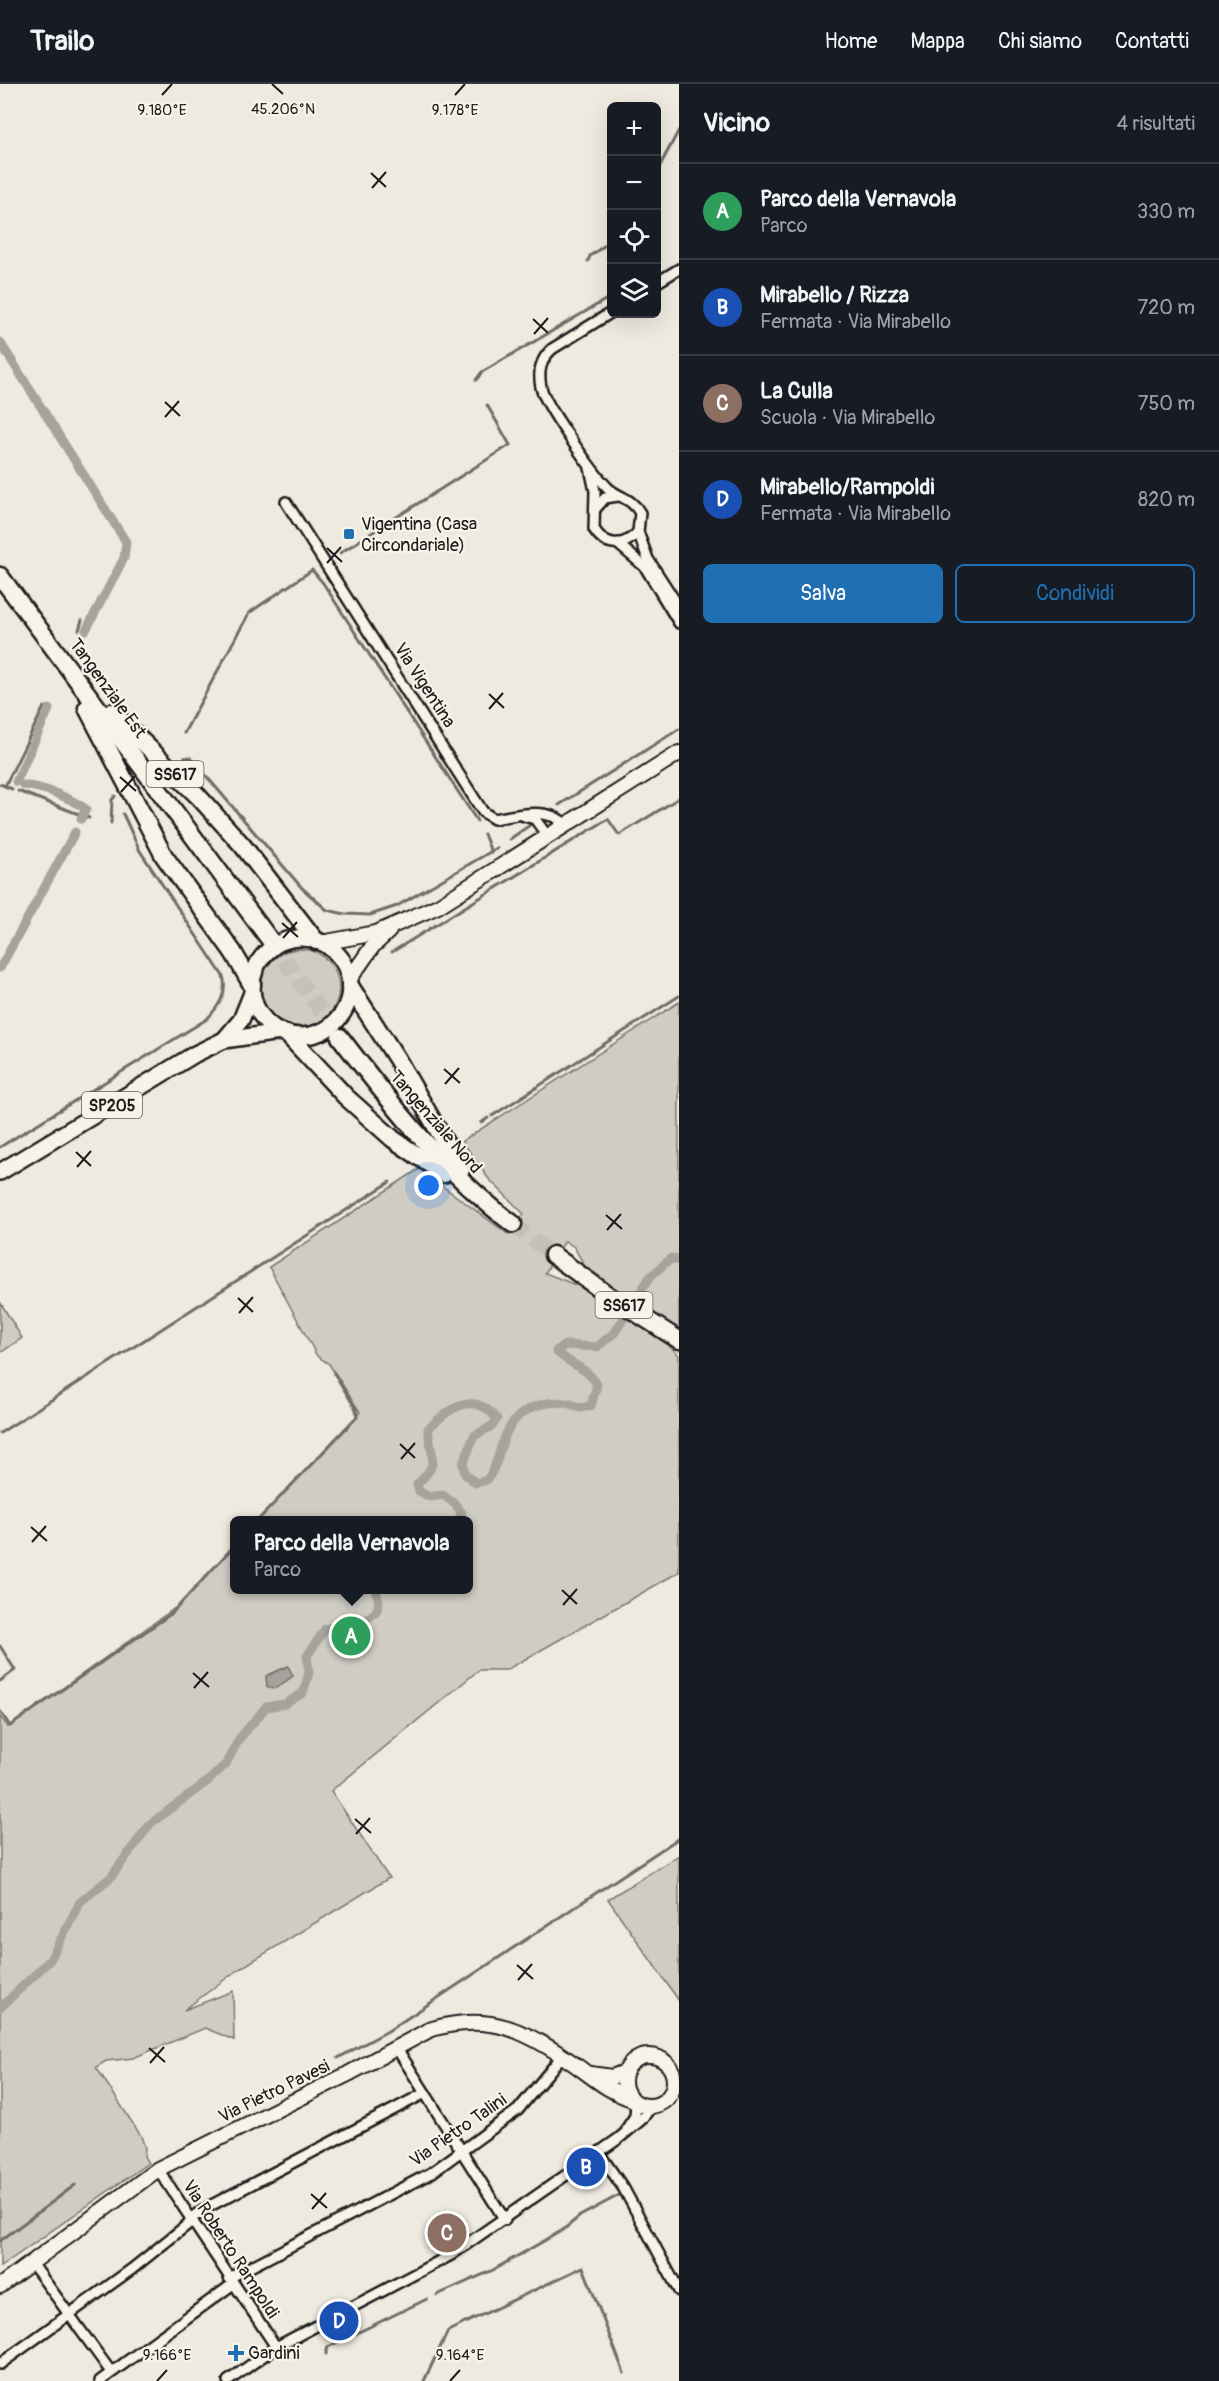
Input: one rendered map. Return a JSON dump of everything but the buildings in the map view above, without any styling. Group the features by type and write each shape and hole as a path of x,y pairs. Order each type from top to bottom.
{"highway":[{"name":"Tangenziale Est","path":"0,576 270,940"},
{"name":"SS617","path":"28,613 123,724 198,796 243,846 319,942"},
{"name":"SS617","path":"28,613 49,653 84,703 114,756 164,856 233,952 252,989"},
{"path":"349,983 397,1059 446,1147 479,1199"},
{"path":"284,1033 346,1097 393,1139 479,1199"},
{"name":"Tangenziale Nord","path":"340,1036 424,1143 479,1199 513,1224"},
{"name":"SS617","path":"554,1255 676,1338"}],"main road":[{"name":"SP205","path":"224,1040 241,1020 252,989 257,965 266,953 278,944 291,939 319,942"},
{"path":"319,942 339,957 349,983"},
{"name":"SP205","path":"0,1172 195,1054 224,1040 284,1033 306,1036 328,1028 345,1008 349,983"},
{"path":"252,989 263,1018 284,1033"}],"street":[{"path":"661,280 679,269"},
{"path":"607,315 544,357 539,370 541,390 590,468 618,496 630,500 640,513 638,532 648,560 679,607"},
{"path":"590,468 596,508 592,522 594,529 604,541 618,544 645,567 679,622"},
{"path":"596,508 605,498 618,496"},
{"name":"Via Vigentina","path":"286,502 483,812 494,819 522,815 548,815 561,819 566,826"},
{"path":"618,544 633,538 638,532"},
{"path":"319,942 375,933 438,906 679,753"},
{"path":"522,815 535,819 548,837"},
{"path":"349,983 372,947 395,926"},
{"name":"Via Pietro Pavesi","path":"0,2286 158,2169 396,2047 442,2026 462,2021 503,2025 530,2036 618,2095 634,2101"},
{"path":"396,2047 505,2220"},
{"name":"Via Pietro Talini","path":"100,2381 231,2281 431,2173 518,2110 562,2056"},
{"path":"228,2381 276,2347 451,2255 505,2220 618,2139 641,2120 652,2106 673,2095 675,2072 660,2059 648,2056 633,2061 625,2072 624,2087 634,2101 652,2106"},
{"name":"Via Pietro Pavesi","path":"585,2072 605,2078 625,2072"},
{"path":"0,2364 132,2269 187,2225 192,2218 424,2093"},
{"path":"618,2139 632,2122 634,2101"},
{"path":"599,2153 624,2189 679,2291"},
{"name":"Via Roberto Rampoldi","path":"158,2169 276,2347"},
{"path":"31,2262 111,2372"}],"shaded area":[{"path":"300,949 315,952 327,961 336,973 339,988 336,1003 327,1015 315,1024 300,1027 285,1024 273,1015 264,1003 261,988 264,973 273,961 285,952"},
{"path":"679,1002 679,1328 673,1328 588,1272 574,1247 565,1241 545,1273 581,1287 666,1343 679,1355 679,1572 506,1670 479,1670 331,1791 389,1878 236,1971 184,2010 233,1991 234,2040 205,2028 133,2058 106,2061 96,2067 141,2136 145,2148 144,2156 148,2163 0,2267 0,1716 8,1727 183,1602 230,1550 230,1594 473,1594 473,1516 262,1516 360,1412 329,1364 317,1356 269,1267 419,1169 508,1234 524,1214 488,1178 462,1141"},
{"path":"0,1302 22,1338 0,1353"},
{"path":"288,1666 293,1676 276,1688 267,1687 266,1676"},
{"path":"679,1855 679,2001 608,1899"}],"waterway":[{"path":"661,164 679,130"},
{"path":"588,261 590,256 607,244"},
{"path":"476,380 482,372 607,299"},
{"path":"0,342 126,542 124,558 86,630"},
{"path":"340,553 510,445 487,405"},
{"path":"184,733 249,613 312,570 323,583 477,821"},
{"path":"79,630 82,620"},
{"path":"5,786 44,707"},
{"path":"16,782 49,709"},
{"path":"559,805 679,729"},
{"path":"184,758 190,757 302,888 327,910 345,914 370,915 397,906 497,848"},
{"path":"0,784 12,789"},
{"path":"23,785 64,797 86,809 81,819"},
{"path":"18,791 89,818"},
{"path":"111,823 112,800 115,796"},
{"path":"392,952 608,819 619,835 679,798"},
{"path":"0,1147 207,1019 223,994 223,976 140,851 123,814"},
{"path":"510,839 530,825"},
{"path":"0,968 75,832"},
{"path":"484,834 491,852"},
{"path":"492,1116 679,996"},
{"path":"481,1123 488,1118"},
{"path":"0,1433 390,1182"},
{"path":"460,1516 462,1513 455,1504 443,1495 429,1497 419,1491 417,1484 429,1470 433,1459 428,1429 444,1415 461,1405 479,1405 488,1410 497,1419 492,1426 474,1436 463,1464 465,1474 476,1483 487,1480 507,1432 520,1415 529,1409 549,1403 560,1402 580,1408 591,1406 597,1384 592,1377 556,1351 565,1345 597,1347 615,1332 650,1277 671,1258 679,1261"},
{"path":"262,1516 357,1417 356,1409 334,1373"},
{"path":"0,1711 10,1726 172,1613 230,1550"},
{"path":"0,2008 50,1960 80,1902 111,1877 150,1824 208,1781 226,1764 239,1739 266,1707 285,1704 303,1693 309,1673 307,1656 325,1629 355,1623 372,1615 379,1601 376,1594"},
{"path":"0,1646 15,1670 0,1681"},
{"path":"338,2058 388,2031 679,1838"},
{"path":"0,2241 75,2185"},
{"path":"437,2295 493,2270 563,2230 580,2216 621,2194"},
{"path":"424,2381 448,2331 583,2267 624,2373"},
{"path":"326,2354 328,2347 427,2299"}],"tunnel":[{"path":"270,940 340,1037"},
{"path":"513,1224 553,1255"}],"place":[{"name":"Vigentina (Casa Circondariale)","path":"349,534"},
{"name":"Parco della Vernavola","path":"351,1636"},
{"name":"Mirabello / Rizza","path":"586,2167"},
{"name":"La Culla","path":"447,2233"},
{"name":"Mirabello/Rampoldi","path":"339,2321"},
{"name":"Gardini","path":"236,2353"}]}
